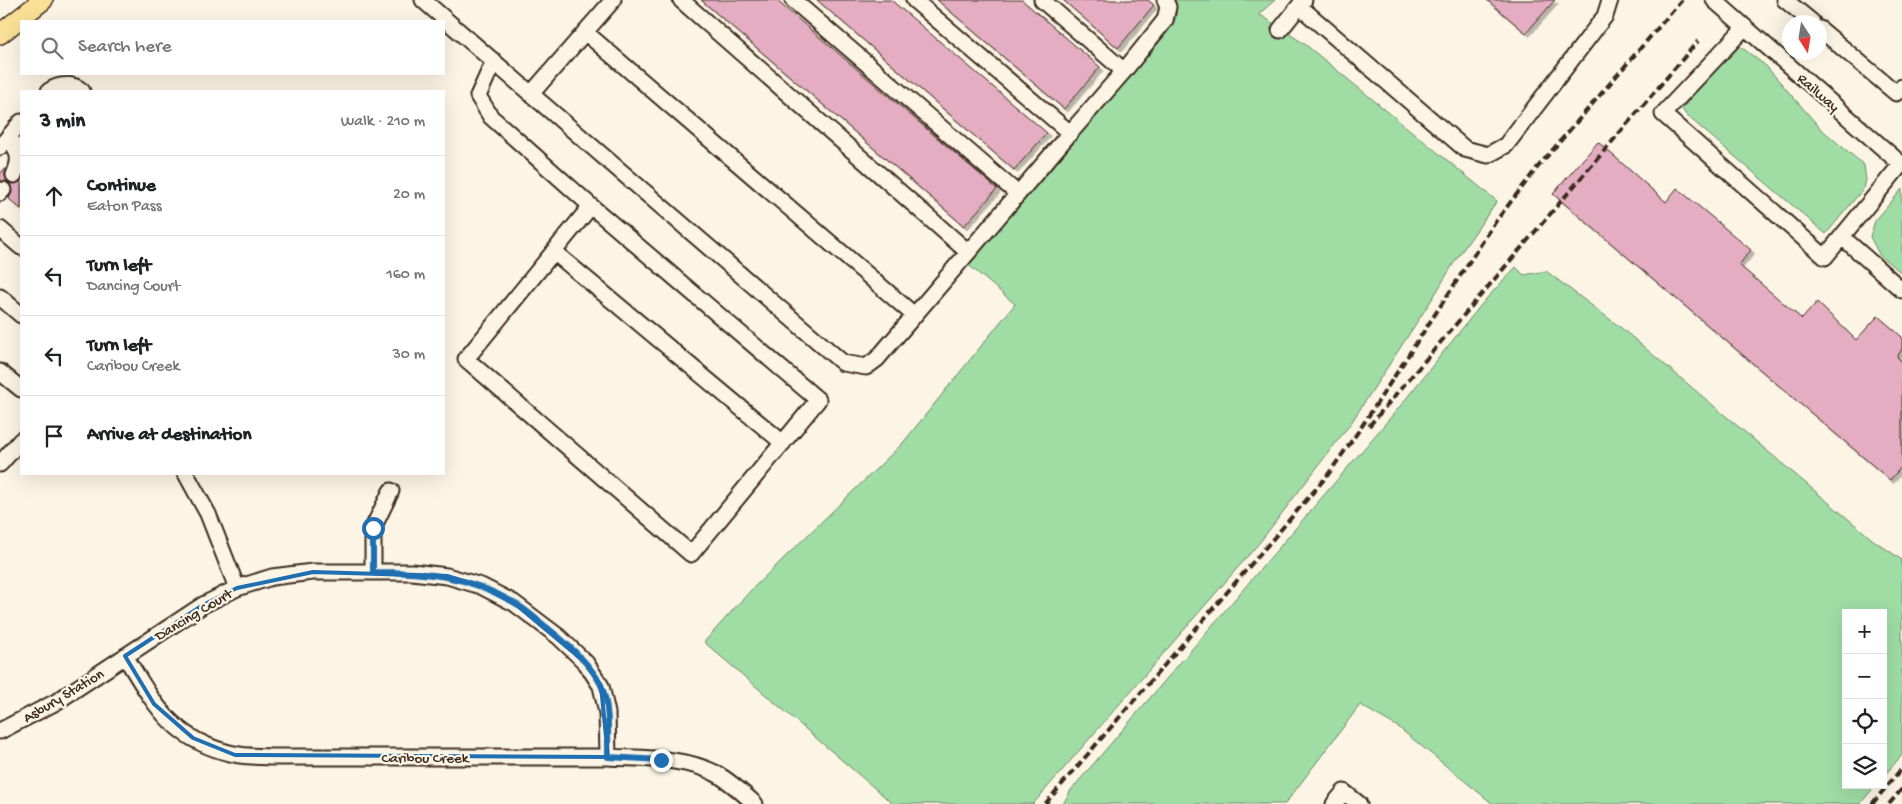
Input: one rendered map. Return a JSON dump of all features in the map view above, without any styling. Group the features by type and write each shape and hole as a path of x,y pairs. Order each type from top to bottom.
{"main road":[{"path":"0,34 43,0"}],"street":[{"path":"423,0 843,363 866,367 877,359 1165,20 1168,7 1164,0"},
{"path":"532,94 613,0"},
{"path":"681,0 968,252"},
{"path":"793,0 1018,194"},
{"path":"914,0 1070,133"},
{"path":"1042,0 1124,70"},
{"path":"1280,30 1301,3 1465,149 1488,155 1506,145 1605,16 1610,0"},
{"path":"1785,0 1803,15"},
{"name":"Railway","path":"1722,3 1745,27 1902,163"},
{"path":"1745,27 1663,114 1825,257 1902,163"},
{"path":"585,32 914,315"},
{"path":"1827,35 1896,93 1902,87"},
{"path":"494,61 478,96 491,118 818,400 691,554 466,359 591,206"},
{"path":"51,90 59,86 68,85 81,90"},
{"path":"14,175 19,164 18,152 5,142 20,123"},
{"path":"0,229 20,245"},
{"path":"1842,237 1902,290"},
{"path":"554,252 783,443"},
{"path":"0,297 19,308"},
{"path":"0,372 20,388"},
{"path":"0,464 20,441"},
{"path":"187,475 208,514 237,588"},
{"path":"373,572 373,528 391,491"},
{"name":"Dancing Court","path":"125,656 203,605 237,588 272,577 313,572 412,572 447,576 481,586 514,603 559,637 586,663 601,686 607,713 608,757"},
{"name":"Caribou Creek","path":"125,656 154,704 170,723 192,738 214,749 235,755 272,757 608,757 661,760 689,764 716,774 756,804"},
{"name":"Asbury Station","path":"0,731 56,702 125,656"},
{"path":"1334,804 1344,792 1359,804"}],"highlighted area":[{"path":"313,572 447,576 481,586 514,603 586,663 601,686 608,757 235,755 193,738 154,704 125,656 203,605 237,588"}],"green space":[{"path":"1175,0 1275,0 1259,14 1306,45 1497,201 1455,261 1351,423 1260,542 1033,804 893,804 704,642 752,589 902,444 1015,304 953,252 990,238 1167,33 1173,25 1176,16"},
{"path":"1740,46 1766,66 1821,129 1864,165 1866,180 1864,188 1826,234 1686,115 1682,109 1702,84"},
{"path":"1902,189 1902,273 1880,256 1870,237 1875,221"},
{"path":"1516,267 1524,275 1546,271 1620,327 1872,539 1902,560 1902,755 1887,772 1887,609 1842,609 1842,789 1873,789 1860,804 1493,804 1398,727 1360,705 1285,804 1063,804 1071,790 1397,410 1485,300"}],"building":[{"path":"701,0 776,0 997,189 964,226"},
{"path":"817,0 891,0 1047,133 1014,170"},
{"path":"937,0 1022,0 1100,67 1064,109"},
{"path":"1063,0 1148,0 1154,5 1118,48"},
{"path":"1487,0 1555,0 1526,33"},
{"path":"1598,142 1666,202 1677,188 1751,250 1739,265 1802,319 1817,302 1856,340 1878,316 1902,337 1902,349 1897,357 1902,362 1902,466 1890,480 1553,194"},
{"path":"5,168 7,181 15,184 20,182 20,208 9,199 12,192 10,184 0,181 0,174"}],"railway":[{"path":"1045,804 1327,476 1360,429 1496,221 1537,168 1682,0"},
{"path":"1369,426 1698,41"},
{"path":"1872,804 1902,768"},
{"path":"1889,804 1902,789"}],"route":[{"path":"373,528 373,572 412,572 447,576 481,586 514,603 559,637 586,663 601,686 607,713 608,757 661,760"}]}
